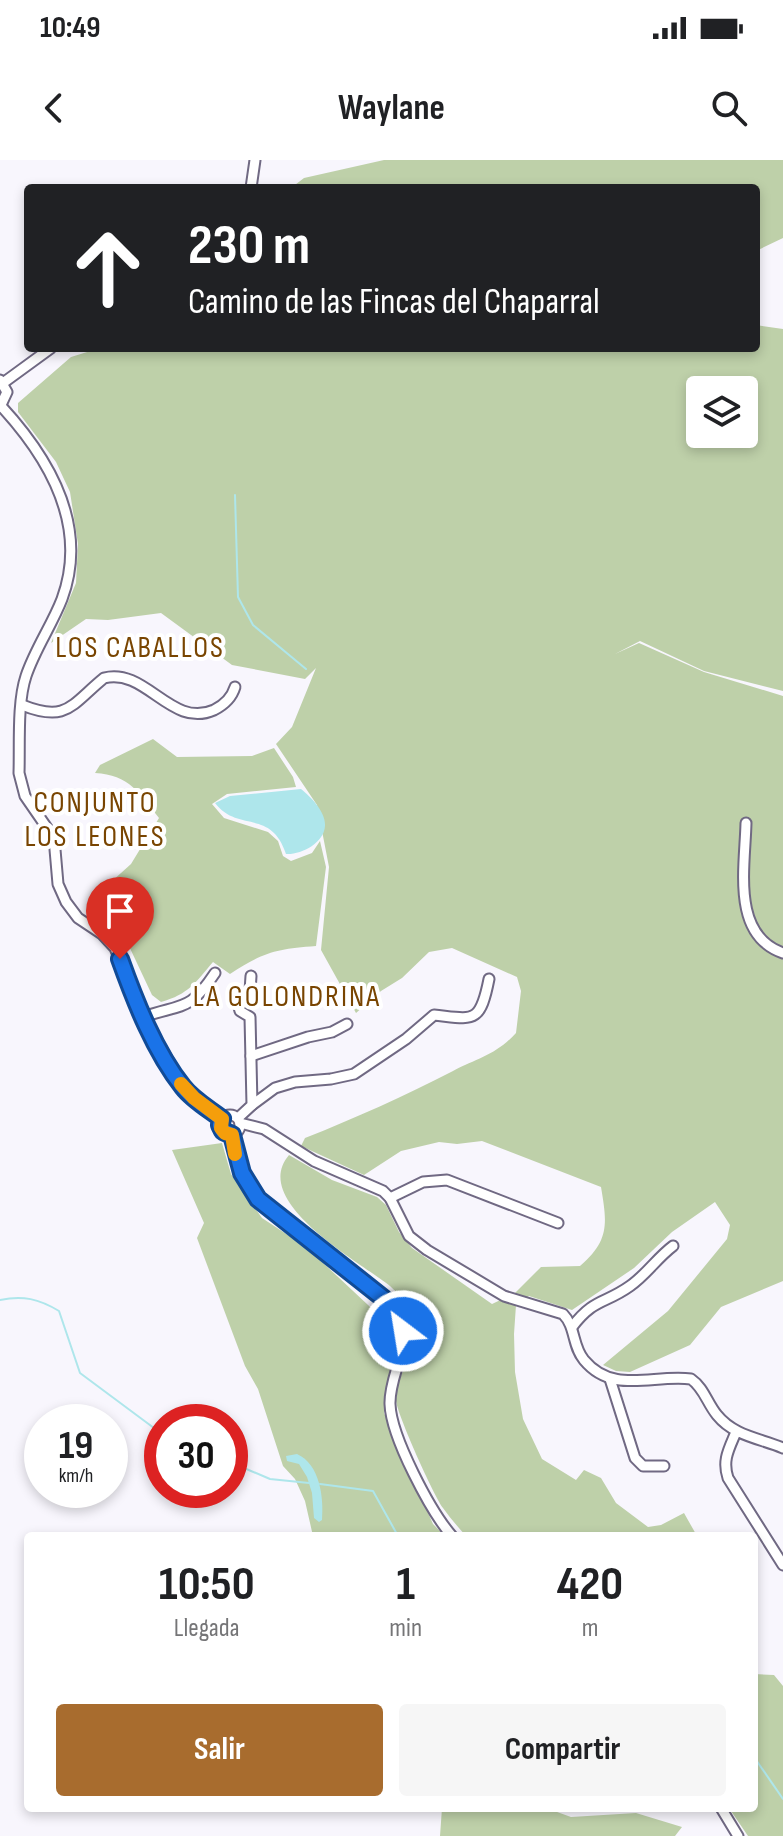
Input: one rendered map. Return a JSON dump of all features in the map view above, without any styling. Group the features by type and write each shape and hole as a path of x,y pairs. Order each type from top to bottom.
{"street":[{"path":"252,184 255,160"},
{"path":"45,352 2,381 6,397 0,406 36,449 57,482 70,523 70,570 64,595 26,674 22,705 21,786 31,807 54,838 58,884 71,910 110,940 143,1017 185,1089 222,1119"},
{"path":"22,705 48,714 58,713 67,710 104,678 121,676 181,711 200,714 221,706 235,687"},
{"path":"746,823 746,914 756,934 783,953"},
{"path":"143,1017 191,1003 199,997 215,973"},
{"path":"251,976 250,991 243,994 238,1004 240,1011 250,1017 252,1105"},
{"path":"232,1135 239,1129 239,1121 252,1105 275,1088 295,1082 354,1074 406,1039 434,1015 463,1020 470,1017 482,1004 489,979"},
{"path":"251,1056 332,1032 347,1024"},
{"path":"232,1135 223,1131 220,1125 222,1119 230,1115 264,1129 314,1161 383,1191 390,1198 409,1236 427,1250 504,1296 557,1310 570,1320 582,1358 610,1379 630,1382 691,1379 698,1384 717,1415 736,1432 783,1448"},
{"path":"232,1135 242,1173 258,1199 370,1286 396,1314 403,1341 390,1395 391,1414 430,1505 449,1532"},
{"path":"390,1198 423,1182 447,1180 558,1223"},
{"path":"572,1327 591,1305 627,1289 673,1246"},
{"path":"610,1379 635,1458 643,1466 664,1466"},
{"path":"736,1432 724,1466 728,1478 783,1565"},
{"path":"723,1812 738,1836"}],"green space":[{"path":"384,160 783,160 783,238 760,249 760,184 296,184 304,178"},
{"path":"760,326 783,329 783,691 704,671 640,641 615,654 639,643 704,672 783,696 783,1281 721,1307 690,1345 630,1372 616,1371 603,1365 668,1311 727,1239 730,1225 715,1202 672,1232 634,1268 572,1310 529,1296 516,1305 515,1372 523,1419 542,1459 576,1480 584,1470 601,1478 616,1503 648,1527 661,1525 684,1513 695,1532 463,1532 438,1500 409,1438 396,1401 400,1378 414,1343 415,1320 390,1286 334,1246 295,1211 284,1192 281,1173 289,1155 332,1180 377,1197 386,1205 399,1232 412,1248 492,1304 515,1293 541,1267 580,1266 590,1257 604,1230 601,1187 482,1141 457,1144 439,1142 401,1151 364,1175 301,1146 305,1138 398,1098 501,1046 516,1033 521,991 517,977 452,948 429,952 402,978 356,1013 321,950 329,867 317,805 276,744 292,727 316,668 305,679 232,665 161,613 108,620 86,619 51,643 76,583 78,544 70,492 56,462 18,412 18,403 71,357 87,352 760,352"},
{"path":"153,739 177,757 252,756 274,748 296,787 227,794 212,804 224,818 268,832 278,841 283,856 291,861 312,853 320,841 326,867 316,946 271,953 230,974 213,962 191,987 178,995 161,1002 152,995 120,927 130,911 123,894 111,882 131,864 159,818 133,787 117,777 95,773 100,765"},
{"path":"222,1143 231,1174 262,1218 306,1247 383,1319 388,1353 392,1354 384,1413 433,1524 441,1532 312,1532 305,1501 295,1479 283,1466 258,1389 245,1366 197,1238 204,1223 172,1150"},
{"path":"758,1674 774,1675 783,1686 783,1836 748,1836 732,1812 758,1812"},
{"path":"442,1812 557,1812 571,1817 636,1813 682,1827 675,1836 440,1836"}],"water":[{"path":"301,789 320,810 325,826 316,843 292,854 286,854 272,831 234,817 215,803 230,796"},
{"path":"297,1454 311,1465 319,1482 322,1520 319,1522 314,1518 307,1477 299,1464 287,1461 286,1456"}],"waterway":[{"path":"235,495 238,597 253,625 306,669"},
{"path":"0,1300 31,1299 59,1311 80,1373 144,1421"},
{"path":"248,1470 270,1479 309,1483"},
{"path":"320,1484 373,1491 396,1532"},
{"path":"758,1763 783,1799"}],"slow traffic":[{"path":"181,1084 222,1119 221,1128 232,1135 235,1154"}],"district":[{"name":"LOS CABALLOS","path":"140,648"},
{"name":"CONJUNTO LOS LEONES","path":"95,820"},
{"name":"LA GOLONDRINA","path":"287,997"}],"route":[{"path":"120,959 133,998 176,1076 194,1098 222,1119 220,1125 223,1131 232,1135 238,1163 252,1191 264,1206 383,1298 396,1314 403,1331"}]}
